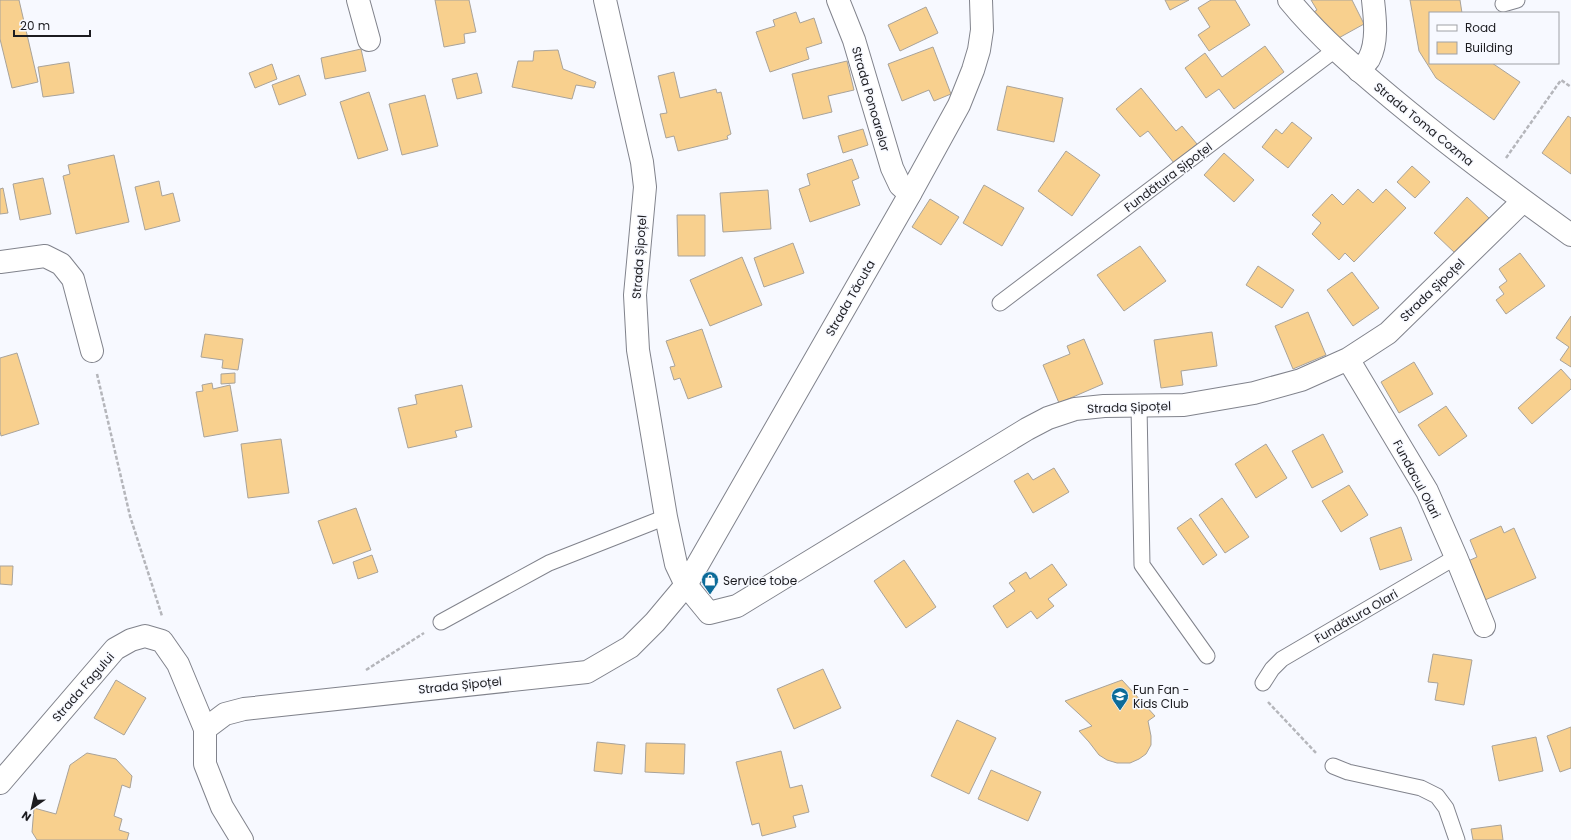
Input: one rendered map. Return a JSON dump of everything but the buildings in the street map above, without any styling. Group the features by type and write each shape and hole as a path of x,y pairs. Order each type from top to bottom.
{"street":[{"path":"358,0 369,40"},
{"name":"Strada Șipoțel","path":"605,0 642,162 645,187 635,295 638,350 666,517 676,564 686,585 709,613 737,606 1027,429 1048,418 1075,409 1104,406 1184,405 1254,393 1301,380 1348,359 1388,332 1523,201"},
{"name":"Strada Ponoarelor","path":"838,0 854,40 892,168 900,185 910,194"},
{"name":"Strada Tăcuta","path":"686,585 910,194 959,105 974,70 982,30 981,0"},
{"name":"Strada Toma Cozma","path":"1289,0 1335,50 1428,129 1523,201 1571,235"},
{"path":"1359,71 1369,59 1373,50 1375,23 1373,0"},
{"path":"0,262 44,256 61,264 73,279 92,351"},
{"name":"Fundacul Olari","path":"1348,359 1427,491 1484,626"},
{"name":"Strada Șipoțel","path":"205,728 225,714 244,709 587,672 630,647 655,622 686,585"},
{"name":"Strada Fagului","path":"0,783 115,650 131,640 145,636 162,641 178,664 205,728 205,764 222,807 242,840"}],"lane":[{"name":"Fundătura Șipoțel","path":"1000,303 1335,50"},
{"path":"1139,406 1142,565 1207,656"},
{"path":"441,622 549,563 666,517"},
{"name":"Fundătura Olari","path":"1264,684 1272,669 1282,659 1456,557"},
{"path":"1333,766 1348,772 1421,788 1437,796 1446,808 1457,840"}],"path":[{"path":"1492,178 1561,80 1571,87"},
{"path":"92,351 130,516 164,620"},
{"path":"364,671 441,622"},
{"path":"1264,684 1264,697 1307,744 1320,757 1333,766"}],"place":[{"name":"Service tobe","path":"710,595"},
{"name":"Fun Fan - Kids Club","path":"1120,711"}]}
